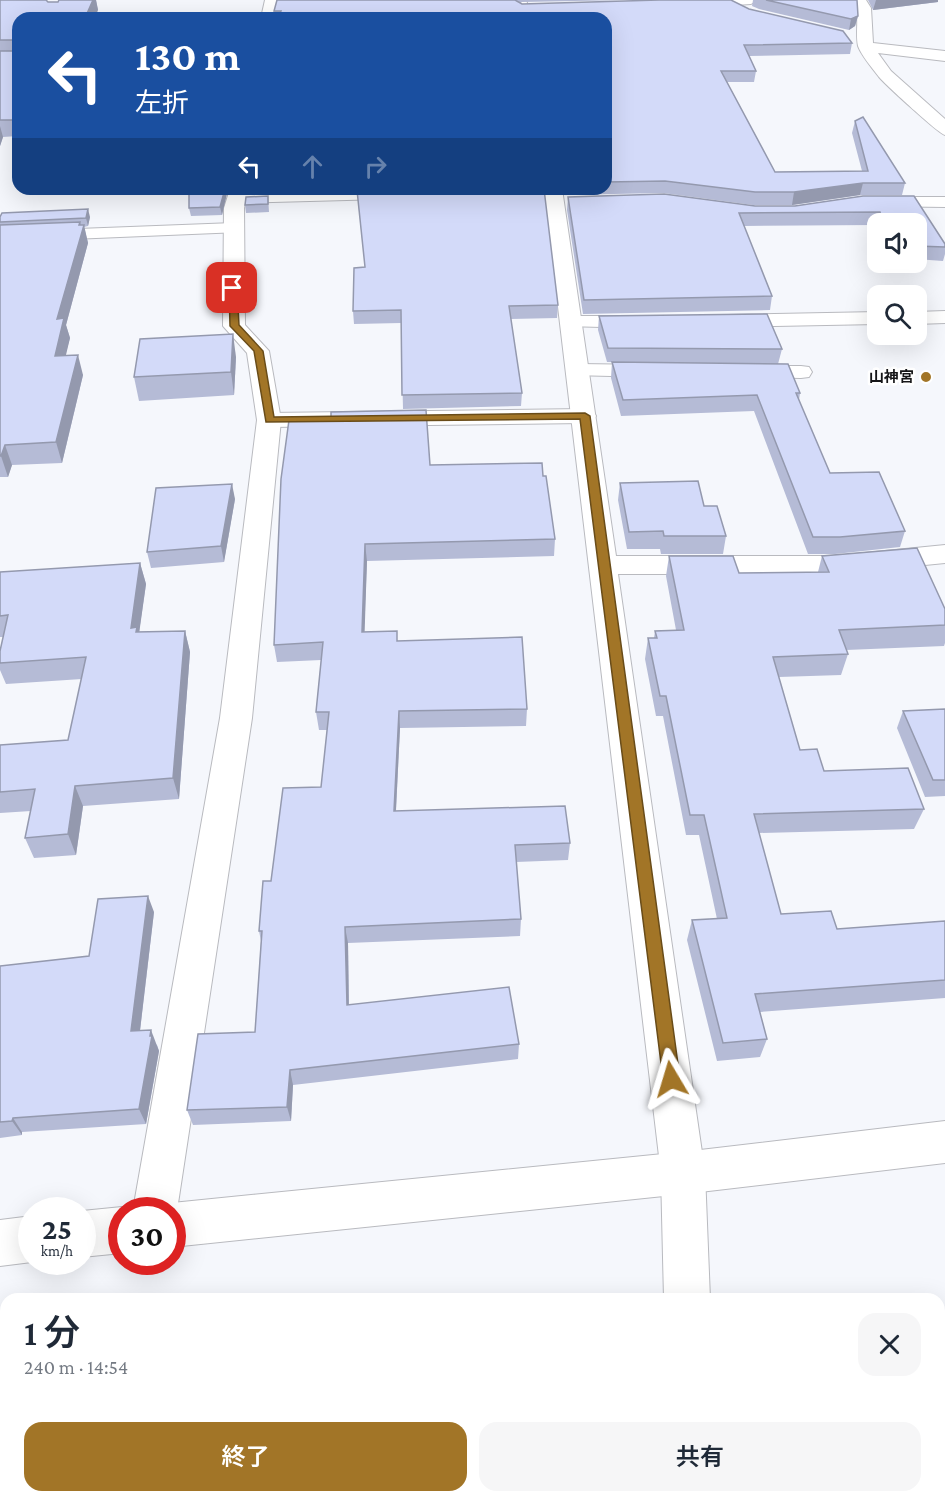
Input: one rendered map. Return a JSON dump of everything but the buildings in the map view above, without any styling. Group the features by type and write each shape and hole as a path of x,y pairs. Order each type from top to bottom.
{"street":[{"path":"859,0 864,8 861,42 885,74 934,117 945,130"},
{"path":"676,4 728,2 752,7"},
{"path":"861,42 945,56"},
{"path":"562,198 572,322 683,1173 687,1293"},
{"path":"157,1197 236,718 269,420 258,351 234,326 236,205"},
{"path":"604,565 835,565 945,554"},
{"path":"186,1224 683,1173 945,1143"},
{"path":"0,1243 18,1241"}],"lane":[{"path":"0,237 236,205 371,195"},
{"path":"860,202 945,202"},
{"path":"927,318 945,317"},
{"path":"713,321 867,318"},
{"path":"572,322 654,322"},
{"path":"579,370 672,371"},
{"path":"731,372 801,372"},
{"path":"269,420 585,416"}],"place":[{"name":"山神宮","path":"926,377"}],"route":[{"path":"232,288 234,326 258,351 269,420 585,416 671,1079"}]}
